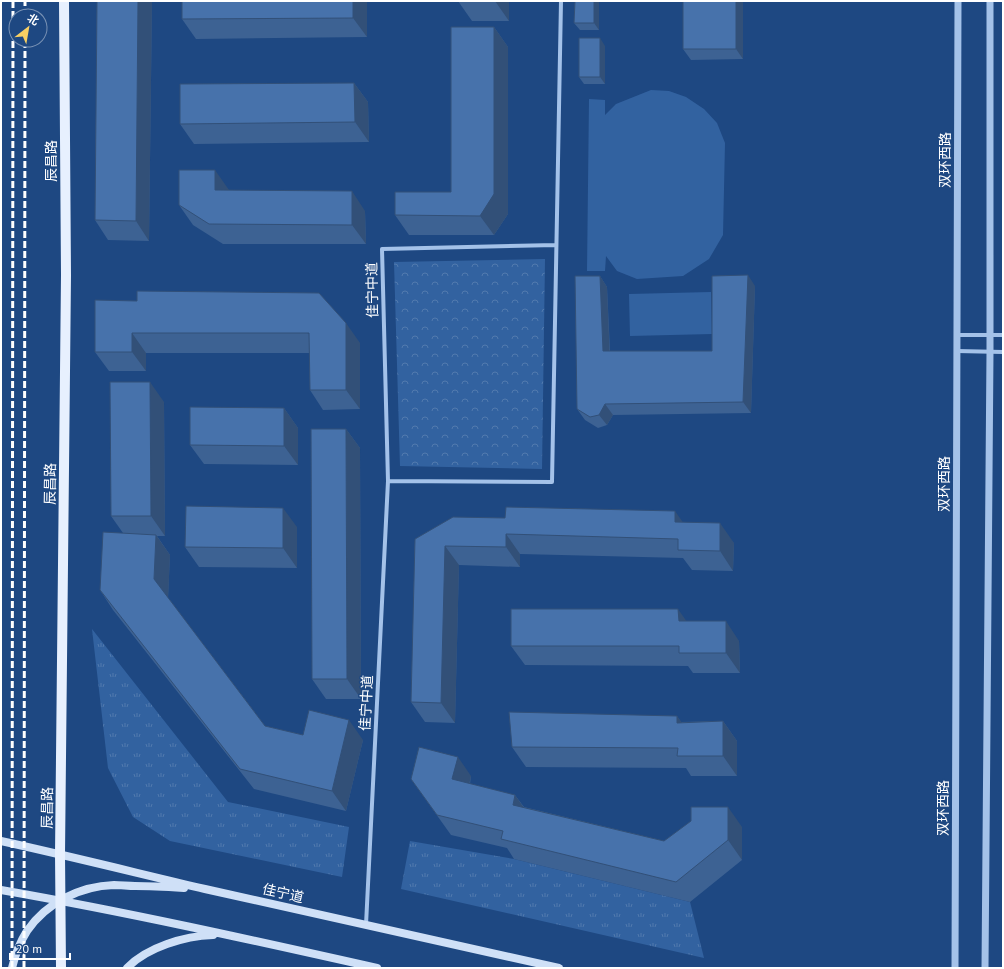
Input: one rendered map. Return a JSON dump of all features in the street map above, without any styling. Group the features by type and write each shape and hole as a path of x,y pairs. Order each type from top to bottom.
{"main road":[{"name":"辰昌路","path":"62,968 60,854 66,275 64,1"},
{"name":"佳宁道","path":"1,841 203,889 559,968"},
{"path":"12,968 20,945 30,928 52,906 73,894 103,886 115,885 203,889"},
{"path":"1,890 61,900 226,934 377,968"},
{"path":"127,968 146,954 162,946 182,939 201,935 226,934"}],"street":[{"path":"388,481 552,482 561,1"},
{"name":"双环西路","path":"955,968 958,1"},
{"path":"985,968 990,352 990,1"},
{"name":"佳宁中道","path":"366,926 388,481 382,248 556,245"},
{"path":"957,335 1003,335"},
{"path":"957,352 1003,352"}],"green space":[{"path":"651,90 669,91 686,97 704,109 717,123 725,143 723,235 709,259 683,276 637,279 617,271 606,256 605,271 587,271 589,99 605,100 605,115 616,104"},
{"path":"545,259 542,469 400,466 394,262"},
{"path":"711,292 712,334 630,336 629,294"},
{"path":"92,629 228,802 349,827 342,877 170,841 133,817 108,768"},
{"path":"410,841 514,859 690,902 704,958 401,889"}],"building":[{"path":"97,1 138,1 136,221 95,220"},
{"path":"182,1 353,1 353,18 182,19"},
{"path":"575,1 594,1 594,23 574,23"},
{"path":"683,1 736,1 736,49 683,49"},
{"path":"451,27 494,27 494,194 480,216 395,215 395,192 451,192"},
{"path":"579,38 600,38 600,77 579,77"},
{"path":"354,83 355,122 180,124 180,84"},
{"path":"179,170 215,170 215,190 352,191 352,225 209,224 179,205"},
{"path":"748,275 743,402 605,404 599,415 590,417 577,409 575,276 600,276 603,351 712,351 712,276"},
{"path":"137,291 319,293 346,323 346,390 310,390 309,333 132,333 132,352 95,352 95,300 137,301"},
{"path":"110,382 150,382 151,516 111,516"},
{"path":"190,407 284,408 284,446 190,445"},
{"path":"311,429 346,429 347,679 312,679"},
{"path":"186,506 283,508 283,548 185,547"},
{"path":"506,507 675,511 675,522 720,523 720,551 678,550 678,539 506,534 506,547 445,546 441,703 411,702 415,539 453,517 505,518"},
{"path":"103,532 156,535 154,579 265,726 303,735 309,710 349,720 332,791 240,769 100,590"},
{"path":"511,609 678,609 679,621 726,621 726,653 679,653 679,646 511,646"},
{"path":"509,712 677,716 677,723 723,721 723,756 677,756 678,748 512,747"},
{"path":"419,747 458,757 452,779 515,795 513,805 664,841 691,821 691,807 728,807 728,840 676,882 501,839 503,831 437,815 411,779"}],"railway":[{"path":"12,968 13,1"},
{"path":"25,1 25,8"},
{"path":"24,968 25,48"}]}
